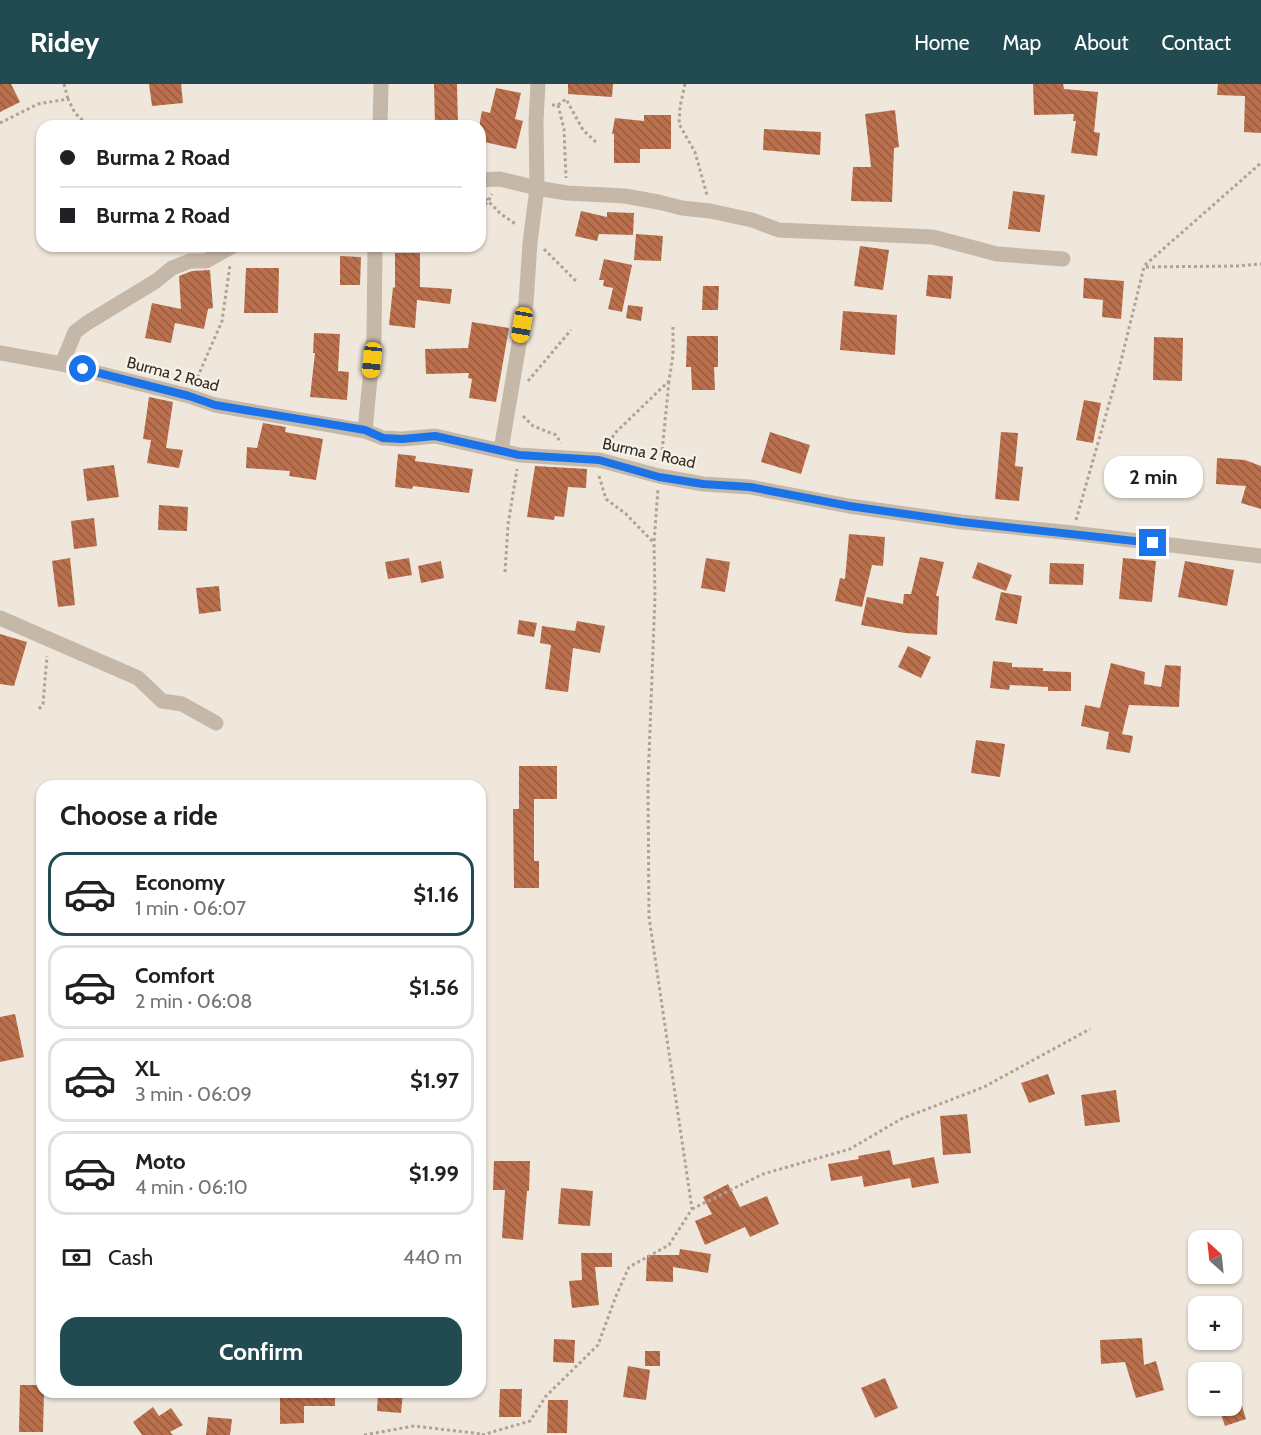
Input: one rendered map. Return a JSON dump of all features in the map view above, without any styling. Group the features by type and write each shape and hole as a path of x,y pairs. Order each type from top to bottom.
{"street":[{"path":"380,120 381,84"},
{"path":"501,450 526,303 537,188 538,84"},
{"path":"486,180 500,179 567,193 625,196 752,220 779,230 933,237 997,254 1063,260"},
{"path":"62,364 75,332 87,323 156,281 172,267 190,261 206,261 222,252"},
{"path":"365,430 374,337 375,252"},
{"name":"Burma 2 Road","path":"0,353 62,364 189,396 215,405 365,430 383,438 435,436 519,455 594,459 659,477 703,484 750,487 849,506 962,522 1261,556"},
{"path":"0,618 138,678 162,701 182,704 216,723"}],"path":[{"path":"64,84 68,99 75,113 82,120"},
{"path":"685,84 679,124 695,152 711,211"},
{"path":"0,123 38,104 68,99"},
{"path":"536,121 552,105 558,105 566,99 583,130 598,144"},
{"path":"558,105 564,129 567,193"},
{"path":"1072,533 1119,369 1144,267 1261,163"},
{"path":"189,396 222,321 231,267 228,252"},
{"path":"1144,267 1261,264"},
{"path":"673,327 673,355 654,543 648,783 649,917 693,1209"},
{"path":"570,458 556,435 534,426 522,415 514,404 511,392 533,376 571,330"},
{"path":"654,543 626,514 606,499 594,459 615,433 669,381"},
{"path":"506,572 508,525 519,455"},
{"path":"39,709 43,704 47,656 53,640"},
{"path":"364,1435 414,1426 482,1435 530,1421 546,1396 598,1345 616,1296 630,1267 669,1245 693,1209 763,1174 850,1149 901,1119 984,1087 1090,1029"}],"building":[{"path":"0,84 11,84 20,102 0,112"},
{"path":"149,84 181,84 183,103 152,106"},
{"path":"434,84 457,84 458,120 435,120"},
{"path":"568,84 613,84 612,97 568,94"},
{"path":"1033,84 1063,84 1064,89 1098,92 1094,132 1100,133 1097,156 1071,153 1076,121 1073,121 1074,114 1034,115"},
{"path":"1218,84 1261,84 1261,133 1244,132 1245,96 1217,95"},
{"path":"496,88 521,93 515,119 523,121 516,149 486,142 486,120 480,120 482,111 490,113"},
{"path":"895,110 899,147 894,148 892,202 851,201 853,167 871,167 865,114"},
{"path":"644,115 671,115 671,149 640,149 640,163 614,163 614,134 612,134 615,118 644,121"},
{"path":"764,129 821,132 820,155 763,150"},
{"path":"1013,191 1045,195 1040,232 1008,229"},
{"path":"581,211 607,217 607,212 634,213 633,235 599,234 597,241 575,236"},
{"path":"636,234 663,236 661,261 634,260"},
{"path":"860,246 889,250 883,290 854,286"},
{"path":"395,253 420,253 420,287 452,289 450,304 417,300 415,328 389,325 393,287 395,288"},
{"path":"340,256 361,257 360,285 340,285"},
{"path":"604,259 632,265 622,312 608,309 613,288 603,286 604,280 599,280"},
{"path":"246,268 279,268 278,313 244,313"},
{"path":"210,270 213,308 208,309 204,329 175,323 171,343 145,338 152,303 181,309 179,276 192,271"},
{"path":"928,275 953,276 951,299 926,296"},
{"path":"1084,278 1124,281 1121,319 1102,317 1103,300 1083,298"},
{"path":"703,286 719,286 718,310 702,310"},
{"path":"628,305 643,307 641,321 626,318"},
{"path":"843,311 897,315 895,355 840,350"},
{"path":"472,322 509,328 496,402 469,398 472,379 468,378 469,373 426,374 425,349 468,348"},
{"path":"314,333 340,334 338,371 349,372 347,400 310,397 315,353 313,353"},
{"path":"687,336 718,336 718,367 714,367 715,390 692,390 691,367 686,367"},
{"path":"1154,337 1183,338 1182,381 1153,380"},
{"path":"149,397 173,402 166,448 183,450 179,468 147,463 151,440 143,439"},
{"path":"1084,400 1101,403 1093,443 1076,440"},
{"path":"263,423 286,427 285,432 323,439 316,480 289,476 290,471 246,468 247,447 257,448"},
{"path":"770,432 810,445 801,474 761,462"},
{"path":"1001,432 1018,433 1015,466 1023,467 1019,501 995,499"},
{"path":"398,454 416,456 415,461 473,469 469,493 413,486 412,489 395,487"},
{"path":"1217,458 1245,460 1261,466 1261,509 1241,503 1246,486 1216,484"},
{"path":"114,465 119,497 87,501 83,469"},
{"path":"535,466 587,469 586,488 568,487 564,517 555,516 554,520 527,517"},
{"path":"159,505 188,507 187,531 158,530"},
{"path":"94,518 97,546 74,549 71,521"},
{"path":"849,534 885,537 883,566 872,565 862,607 835,601 840,578 845,579"},
{"path":"920,557 944,562 936,596 939,596 937,635 905,633 861,625 867,597 903,604 904,594 911,594"},
{"path":"70,558 75,605 58,607 52,561"},
{"path":"409,558 412,575 388,579 385,562"},
{"path":"706,558 730,562 725,592 701,588"},
{"path":"1123,558 1156,561 1152,602 1119,599"},
{"path":"441,561 444,578 421,583 418,566"},
{"path":"1185,561 1234,570 1227,606 1178,597"},
{"path":"978,562 1012,575 1006,591 972,578"},
{"path":"1050,563 1084,564 1083,585 1049,584"},
{"path":"219,586 221,611 199,614 196,588"},
{"path":"1001,592 1022,596 1017,624 995,620"},
{"path":"519,620 537,623 534,637 517,634"},
{"path":"577,621 605,626 600,653 573,648 568,692 545,689 551,645 540,643 542,626 575,631"},
{"path":"0,634 27,642 14,686 0,684"},
{"path":"908,646 931,657 921,678 898,667"},
{"path":"993,661 1012,663 1012,667 1071,672 1071,691 1048,691 1048,687 1010,685 1009,690 990,688"},
{"path":"1111,663 1145,672 1144,684 1161,687 1165,665 1181,666 1179,707 1129,705 1122,734 1133,736 1130,753 1106,749 1109,732 1081,726 1085,705 1100,708"},
{"path":"976,740 1005,744 1000,777 971,773"},
{"path":"519,766 557,766 557,799 534,799 534,861 539,861 539,888 514,888 513,809 519,809"},
{"path":"15,1014 24,1057 0,1062 0,1017"},
{"path":"1048,1074 1055,1094 1029,1103 1021,1083"},
{"path":"1116,1090 1120,1122 1085,1126 1081,1095"},
{"path":"967,1114 971,1153 943,1155 940,1116"},
{"path":"890,1150 893,1165 934,1157 939,1183 912,1188 910,1178 864,1187 862,1176 831,1181 828,1164 859,1159 858,1156"},
{"path":"494,1161 530,1161 523,1240 502,1238 505,1190 493,1190"},
{"path":"728,1184 740,1207 767,1196 779,1224 750,1237 745,1227 705,1245 695,1221 712,1214 703,1197"},
{"path":"561,1188 593,1191 590,1226 558,1224"},
{"path":"680,1249 711,1254 708,1273 673,1267 673,1282 646,1281 647,1255 679,1255"},
{"path":"581,1253 612,1253 612,1267 595,1267 599,1305 572,1308 569,1281 582,1280"},
{"path":"1142,1338 1144,1365 1156,1361 1164,1390 1136,1398 1125,1362 1101,1364 1100,1340"},
{"path":"554,1339 575,1340 574,1363 553,1362"},
{"path":"645,1351 660,1351 660,1366 645,1366"},
{"path":"628,1366 650,1370 646,1400 623,1397"},
{"path":"885,1378 898,1408 875,1418 861,1388"},
{"path":"20,1385 36,1385 36,1398 44,1398 43,1432 19,1432"},
{"path":"500,1389 522,1389 521,1417 499,1417"},
{"path":"280,1398 335,1398 335,1406 304,1406 304,1423 280,1424"},
{"path":"378,1398 402,1398 401,1413 377,1411"},
{"path":"548,1400 568,1400 567,1433 547,1433"},
{"path":"1242,1406 1246,1419 1225,1426 1222,1416 1242,1416"},
{"path":"153,1407 159,1416 171,1408 183,1425 170,1432 173,1435 142,1435 133,1422"},
{"path":"208,1417 232,1419 230,1435 206,1435"}],"route":[{"path":"83,369 189,396 215,405 365,430 383,438 435,436 519,455 607,461 659,477 703,484 750,487 849,506 962,522 1153,543"}]}
